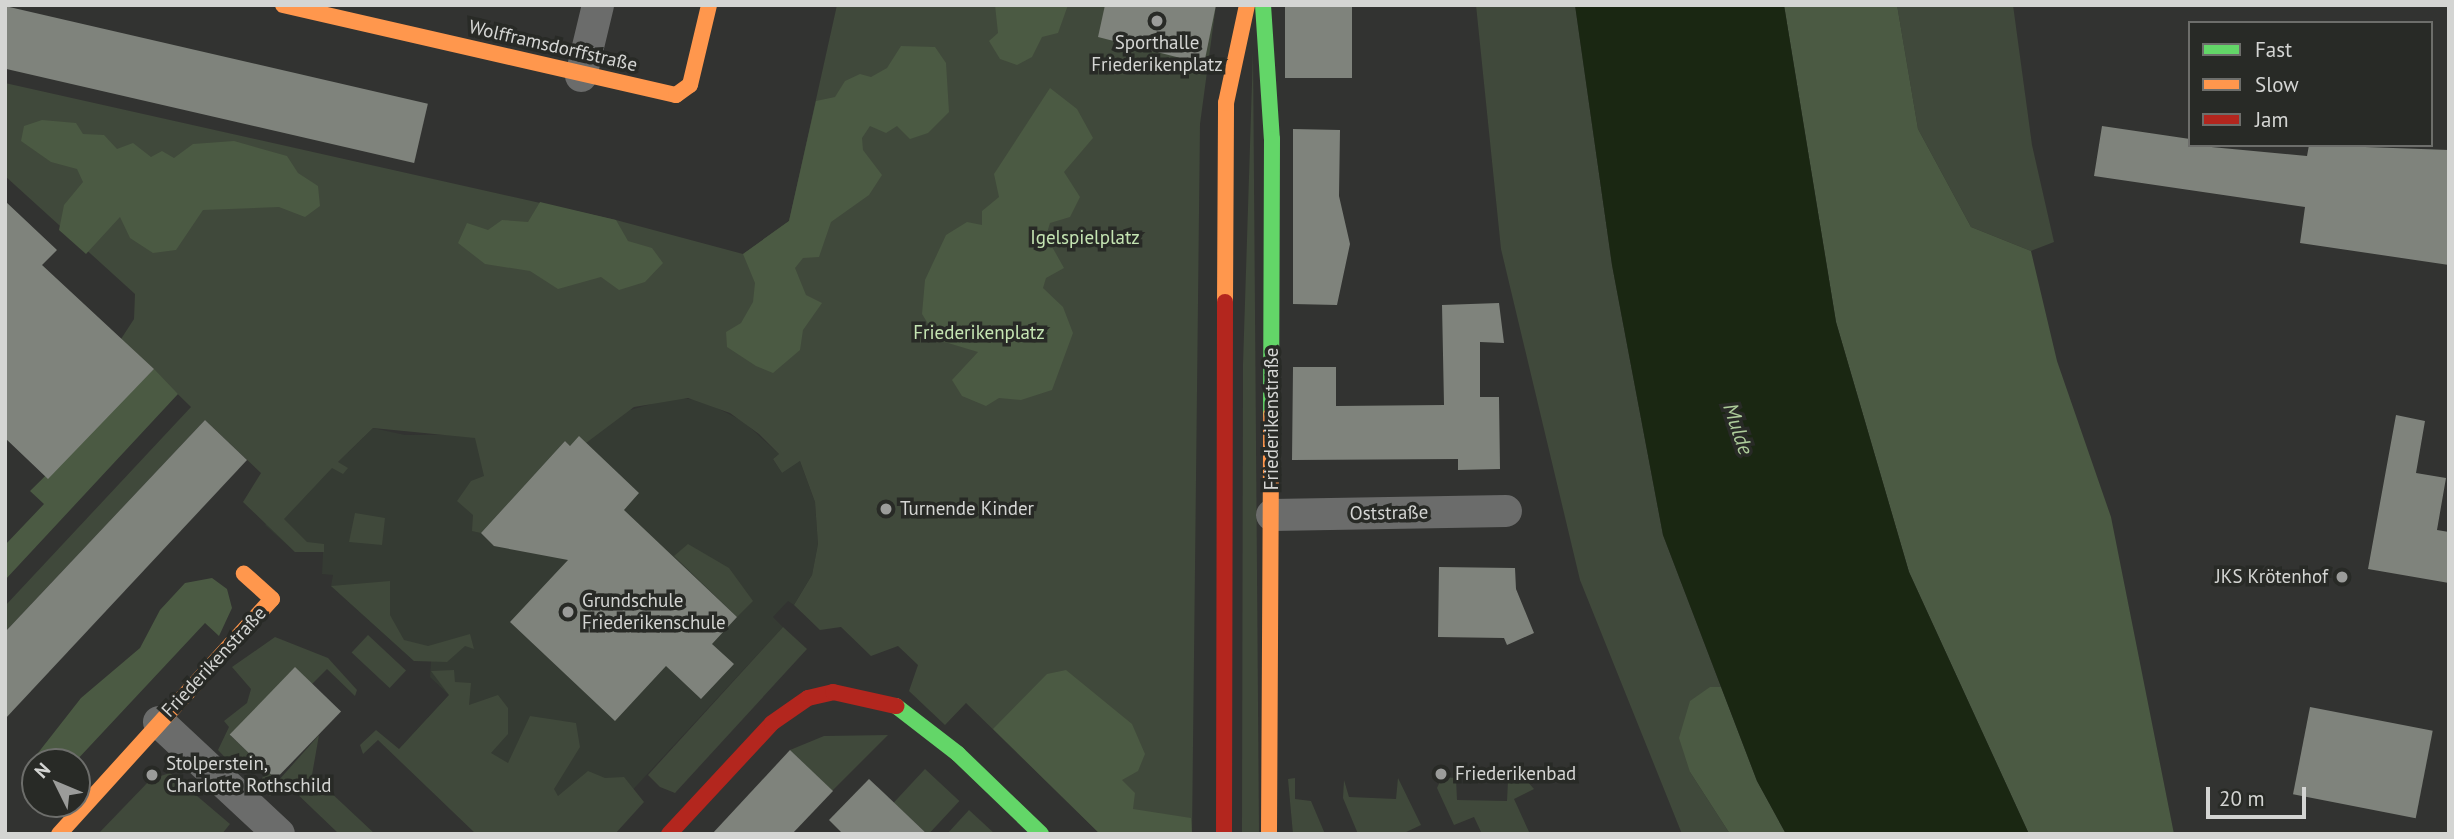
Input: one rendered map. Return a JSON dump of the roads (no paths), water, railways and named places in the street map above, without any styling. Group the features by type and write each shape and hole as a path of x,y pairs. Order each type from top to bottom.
{"street":[{"name":"Wolfframsdorffstraße","path":"283,5 581,76 676,95 690,85 709,5"},
{"path":"581,76 598,5"},
{"path":"1224,834 1226,103 1247,5"},
{"name":"Friederikenstraße","path":"1263,5 1272,139 1269,834"},
{"name":"Oststraße","path":"1272,515 1506,510"},
{"name":"Friederikenstraße","path":"59,834 272,599 244,574"},
{"path":"669,834 772,723 808,698 833,692 888,700 958,754 1041,834"},
{"name":"Friederikenstraße","path":"159,722 279,834"}],"water":[{"name":"Mulde","path":"1575,5 1784,5 1836,322 1909,572 2029,834 1786,834 1757,781 1663,535 1612,265"}],"place":[{"name":"Sporthalle Friederikenplatz","path":"1157,21"},
{"name":"Turnende Kinder","path":"886,509"},
{"name":"JKS Krötenhof","path":"2342,577"},
{"name":"Grundschule Friederikenschule","path":"568,612"},
{"name":"Friederikenbad","path":"1441,774"},
{"name":"Stolperstein, Charlotte Rothschild","path":"152,775"}],"park label":[{"name":"Igelspielplatz","path":"1085,238"},
{"name":"Friederikenplatz","path":"979,333"}]}
